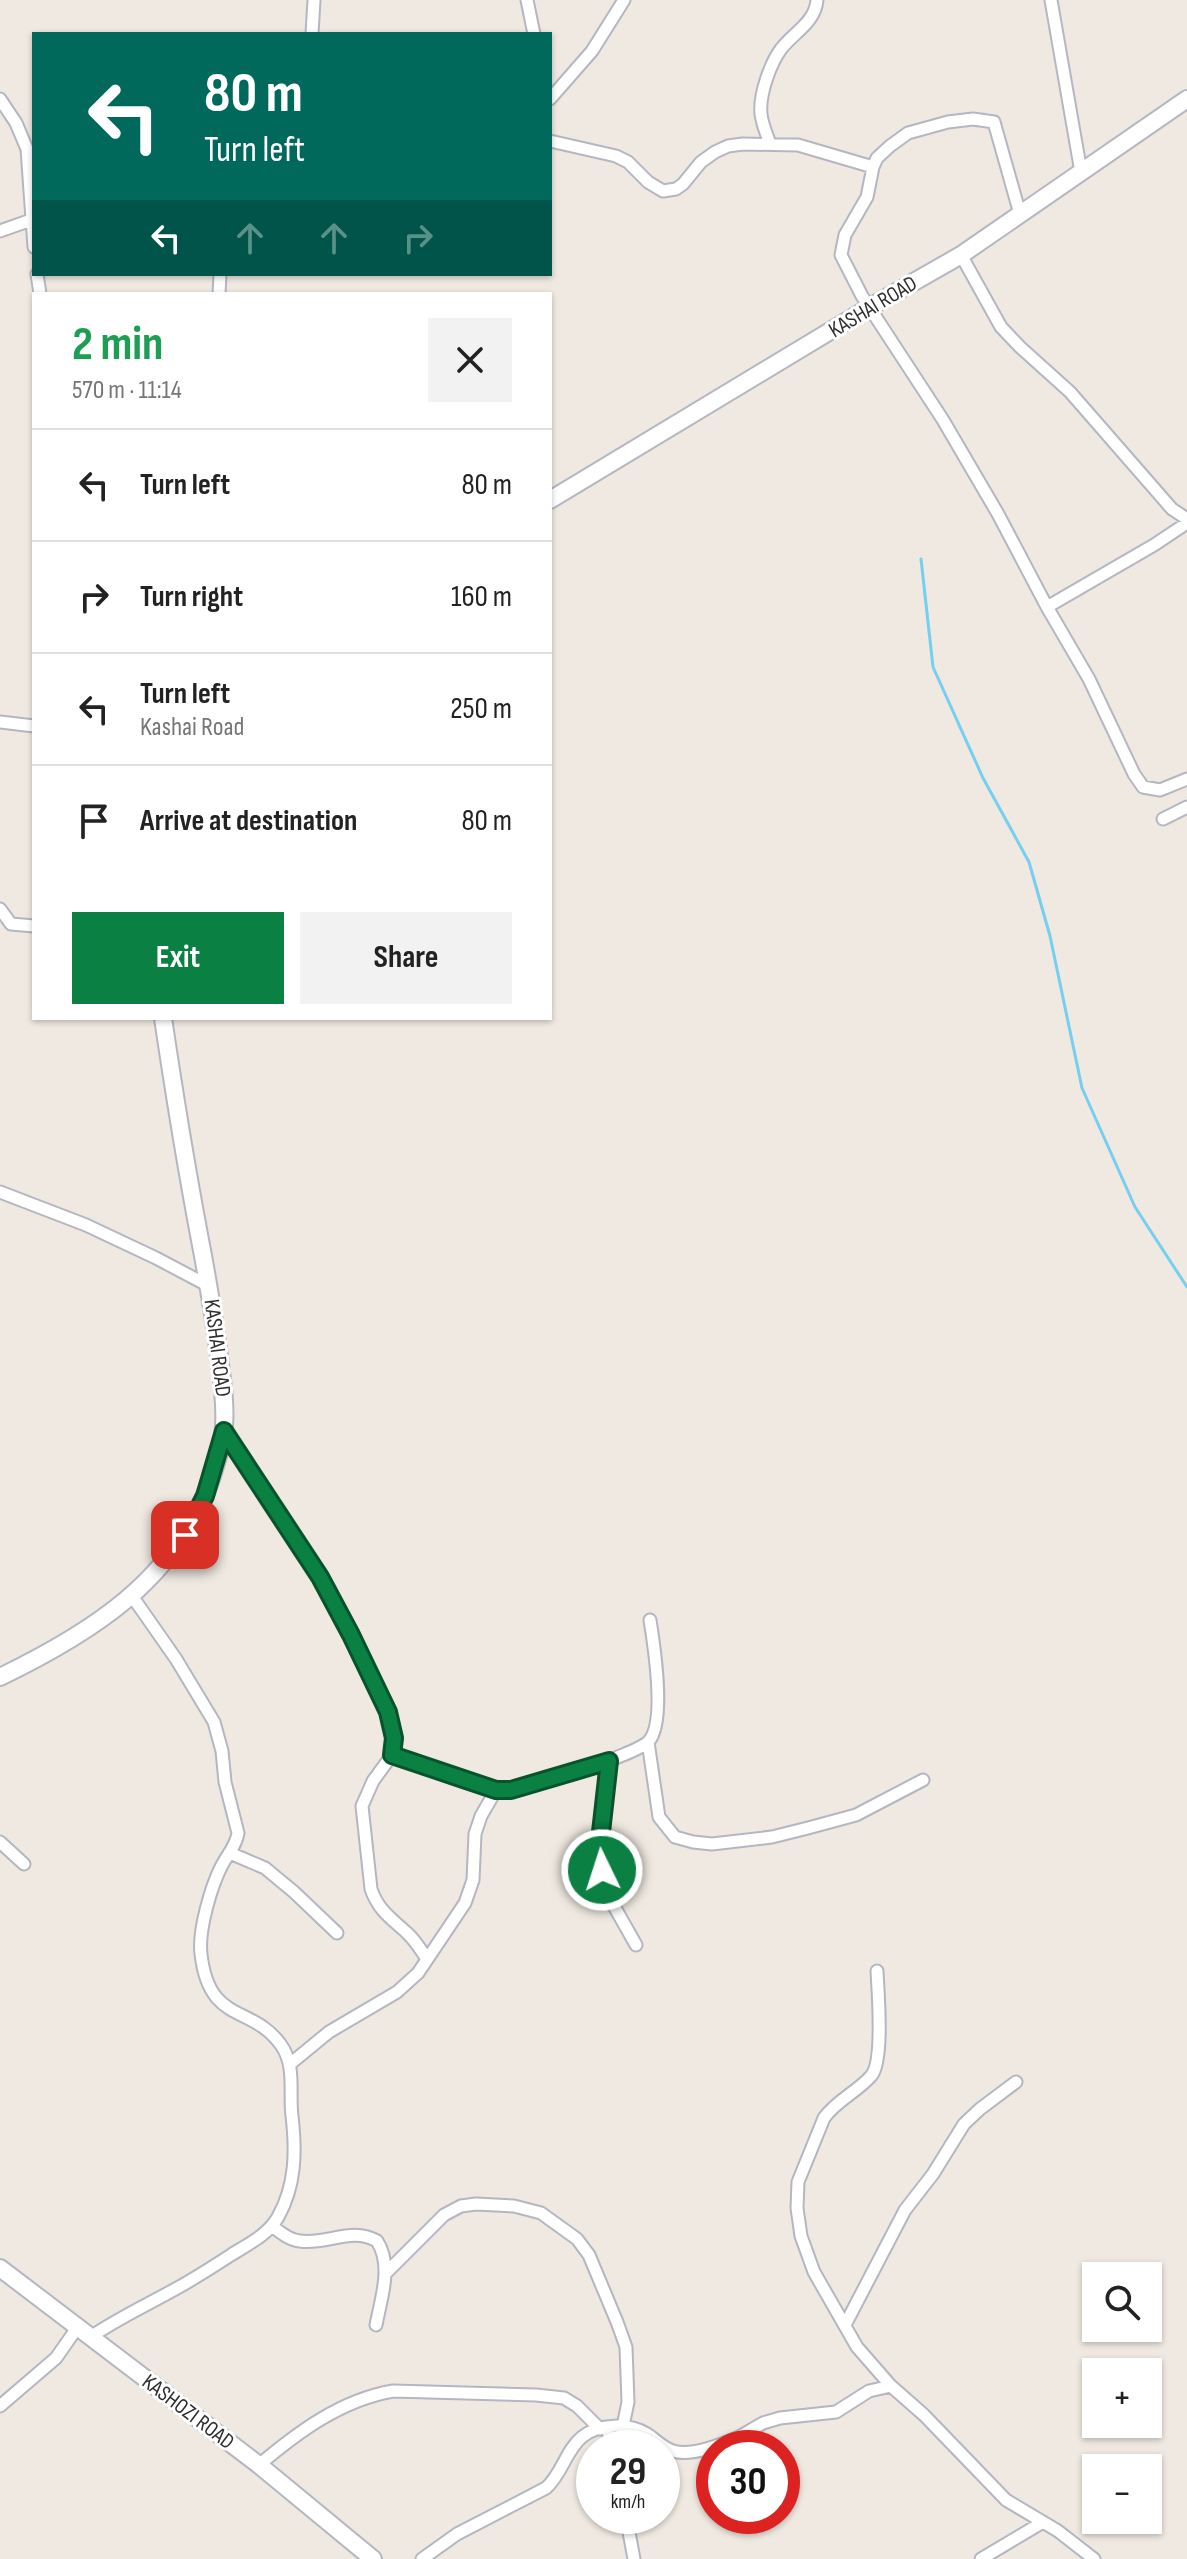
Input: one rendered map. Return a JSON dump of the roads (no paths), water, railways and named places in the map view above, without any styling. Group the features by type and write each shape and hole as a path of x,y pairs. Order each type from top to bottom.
{"street":[{"path":"312,32 314,0"},
{"path":"527,0 534,32"},
{"path":"552,97 592,51 624,0"},
{"path":"770,144 761,117 766,85 781,50 809,22 817,0"},
{"path":"1051,0 1081,172"},
{"path":"0,99 16,123 27,149 32,229"},
{"name":"KASHAI ROAD","path":"552,499 961,255 1187,99"},
{"path":"1020,214 994,122 973,119 920,128 908,133 877,158 867,197 845,235 841,255 998,514 1089,679 1125,757 1143,787 1160,790 1187,779"},
{"path":"552,141 623,159 663,191 676,189 701,162 728,146 798,145 873,167"},
{"path":"0,231 31,220"},
{"path":"961,255 1001,327 1070,392 1185,526 1047,607"},
{"path":"0,722 32,726"},
{"path":"1163,819 1187,807"},
{"path":"0,909 11,924 32,926"},
{"name":"KASHAI ROAD","path":"0,1677 53,1651 146,1584 185,1535 205,1496 224,1431 225,1402 209,1286 183,1151 163,1020"},
{"path":"0,1192 86,1225 209,1286"},
{"path":"224,1431 320,1577 388,1712 394,1738 392,1755 373,1781 362,1806 371,1889 383,1913 409,1934 427,1959"},
{"path":"0,2406 83,2333 111,2323 179,2288 256,2240 272,2226 281,2210 295,2164 290,2064 283,2047 274,2037 225,2008 203,1968 201,1931 218,1874 237,1842 238,1833 214,1722 176,1659 132,1596"},
{"path":"392,1755 496,1790 511,1790 609,1761 648,1742 654,1731 657,1710 657,1675 650,1620"},
{"path":"648,1742 659,1817 675,1837 693,1842 712,1844 772,1837 820,1825 856,1815 923,1780"},
{"path":"609,1761 599,1850 614,1906 636,1945"},
{"path":"290,2064 329,2032 397,1992 418,1973 465,1903 473,1880 475,1834 496,1790"},
{"path":"0,1842 24,1864"},
{"path":"230,1853 265,1868 337,1933"},
{"path":"877,1971 877,2068 867,2081 824,2118 798,2182 797,2208 801,2236 814,2272 868,2362 891,2386 924,2415 1006,2500 1094,2559"},
{"path":"845,2325 905,2210 933,2174 964,2124 1016,2082"},
{"path":"386,2273 444,2215 461,2206 514,2206 541,2213 577,2239 589,2255 617,2322 626,2347 628,2402 623,2426"},
{"path":"272,2226 299,2241 352,2234 377,2241 382,2248 386,2273 376,2325"},
{"name":"KASHOZI ROAD","path":"0,2268 259,2465 373,2559"},
{"path":"751,2430 780,2418 836,2412 869,2391 891,2386"},
{"path":"259,2465 313,2422 373,2394 393,2391 564,2398 604,2428"},
{"path":"422,2559 457,2534 546,2488 555,2480 579,2439 586,2434 623,2426 638,2429 671,2451 696,2450"},
{"path":"981,2559 1043,2522"},
{"path":"629,2534 634,2559"}],"waterway":[{"path":"921,559 933,667 983,778 1029,862 1050,936 1082,1088 1135,1207 1187,1287"}]}
